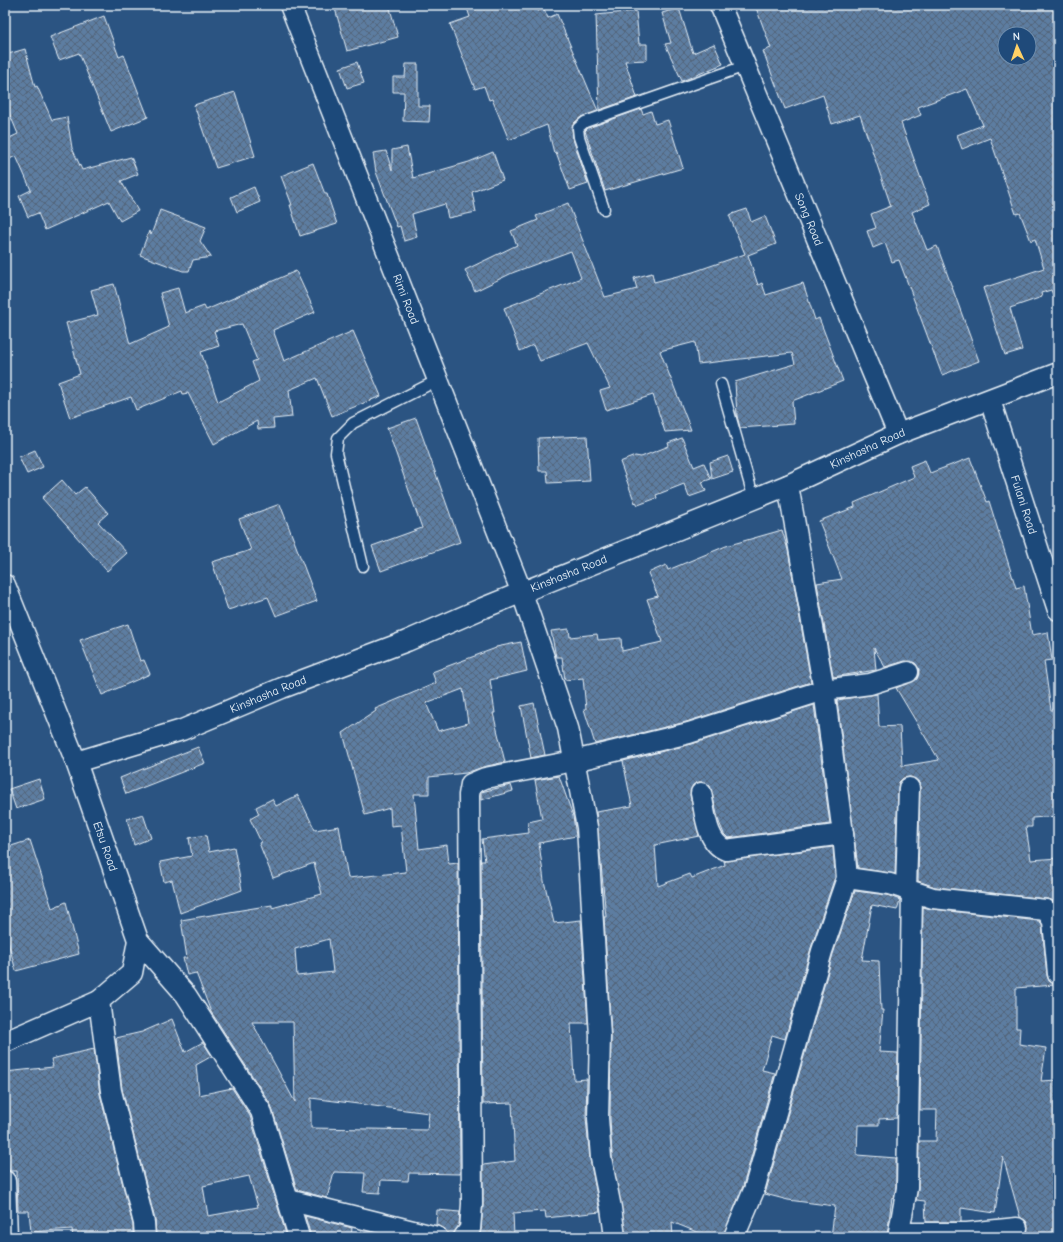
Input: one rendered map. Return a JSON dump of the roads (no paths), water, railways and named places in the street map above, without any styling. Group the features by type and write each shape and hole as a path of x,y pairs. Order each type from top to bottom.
{"street":[{"name":"Rimi Road","path":"290,5 522,593 568,728 587,834 600,1036 598,1118 601,1158 612,1208 615,1237"},
{"name":"Song Road","path":"720,5 898,434"},
{"name":"Kinshasha Road","path":"76,762 182,730 282,688 407,642 522,593 788,485 898,434 1058,373"},
{"name":"Fulani Road","path":"990,400 1058,610"},
{"path":"734,1237 754,1190 822,951 847,878 843,834 824,690 788,485"},
{"name":"Etsu Road","path":"5,585 76,762 138,940 132,974 99,1002 5,1042"},
{"path":"464,1237 470,1229 472,1204 468,795 471,784 485,778 574,761 689,733 824,690 870,684 908,672"},
{"path":"909,788 907,1188 898,1235 967,1233 1017,1228"},
{"path":"701,793 712,837 718,847 726,850 843,834"},
{"path":"847,878 890,884 933,898 1046,910 1054,915 1053,922 1058,974"},
{"path":"138,940 186,995 260,1111 299,1237"},
{"path":"99,1002 111,1091 144,1223 144,1237"},
{"path":"5,1181 7,1237"},
{"path":"288,1200 437,1237"}],"lane":[{"path":"604,209 579,137 578,128 585,122 745,66"},
{"path":"363,566 336,453 338,438 353,423 438,380"},
{"path":"721,384 754,499"}]}
